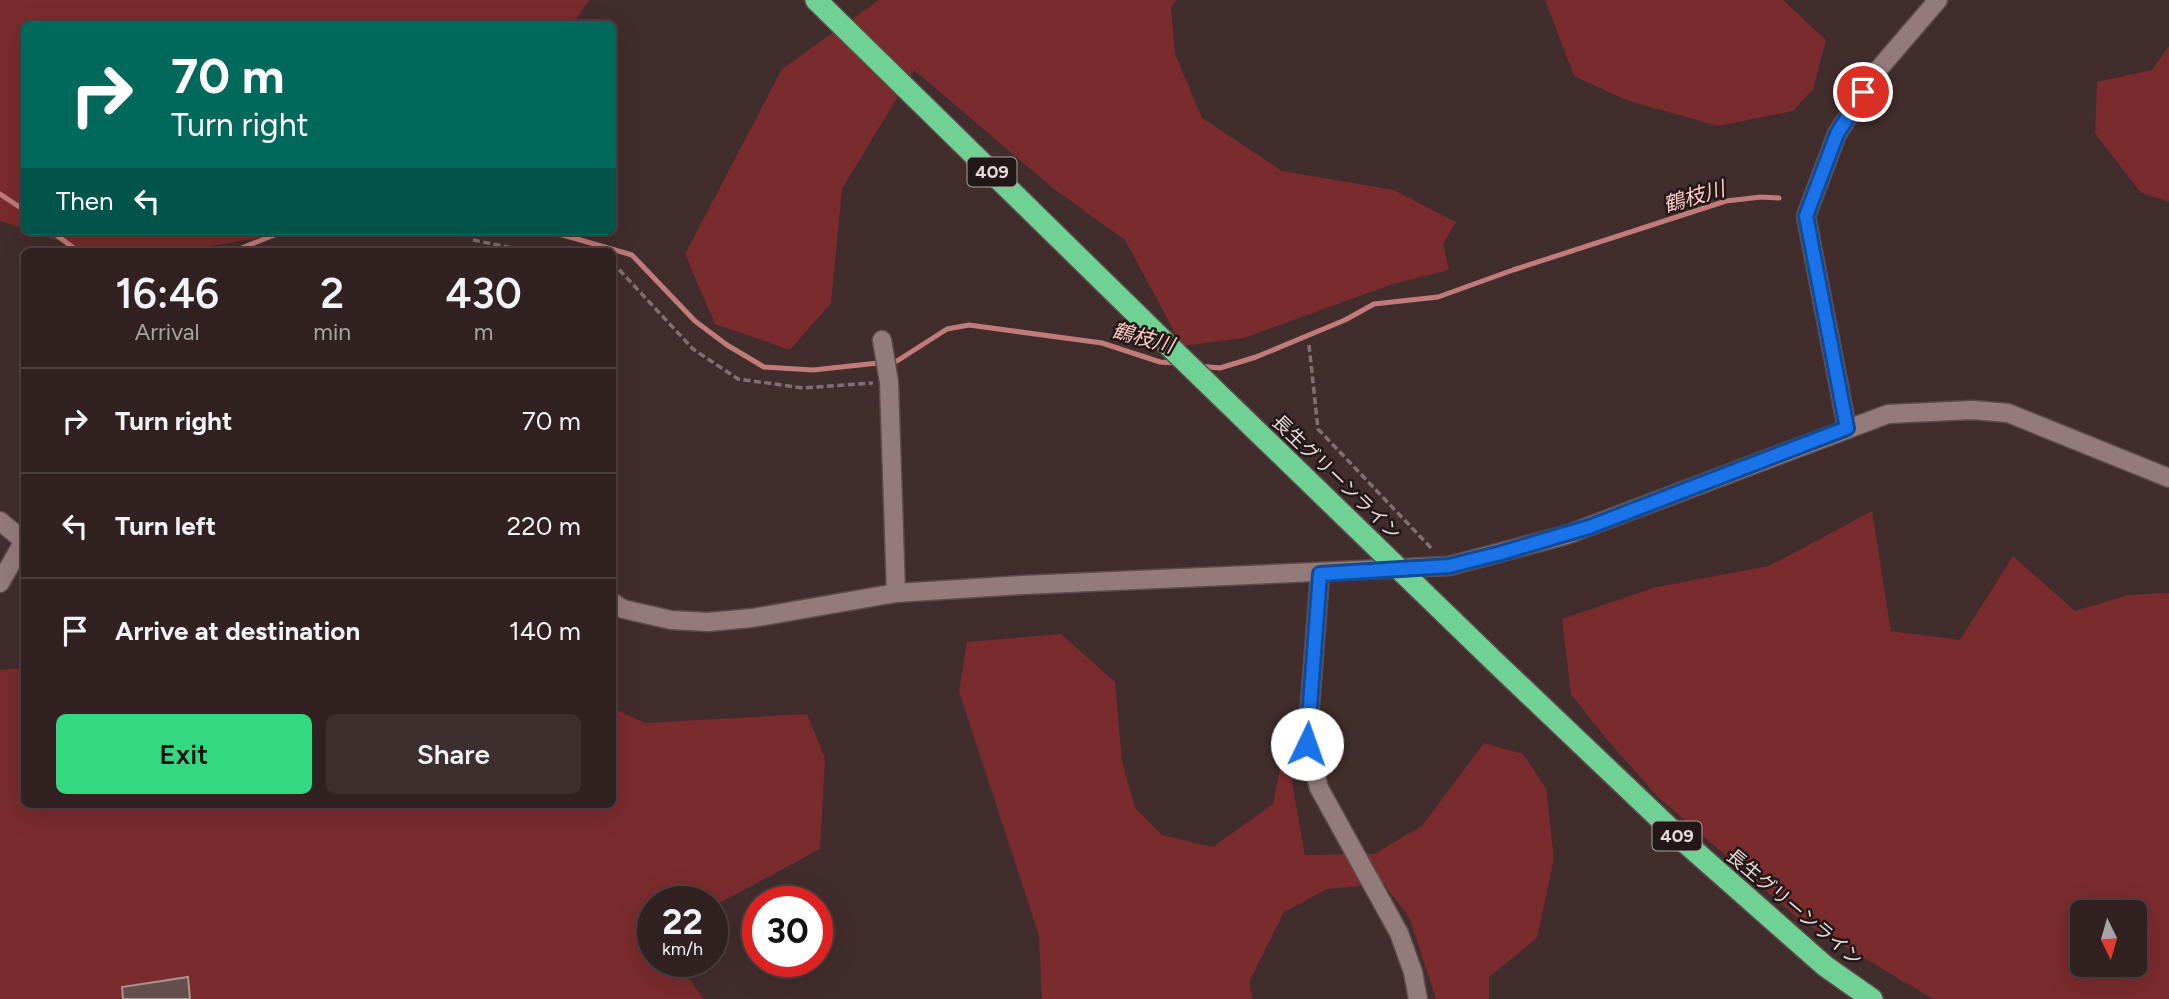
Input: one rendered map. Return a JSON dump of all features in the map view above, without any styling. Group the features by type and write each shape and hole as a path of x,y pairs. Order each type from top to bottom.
{"highway":[{"name":"長生グリーンライン","path":"816,0 1167,344 1680,838 1825,966 1872,999"}],"street":[{"path":"1847,428 1806,216 1837,134 1877,71 1938,0"},
{"path":"882,340 889,382 896,593"},
{"path":"616,605 623,609 671,620 708,622 752,618 896,593 1449,566 1566,535 1888,414 1973,410 2008,413 2169,478"},
{"path":"0,521 21,538"},
{"path":"0,583 21,546"},
{"path":"1320,574 1307,744 1319,788 1399,933 1413,972 1418,999"}],"path":[{"path":"473,240 513,248"},
{"path":"616,266 694,349 738,379 803,388 889,382"},
{"path":"1309,345 1318,429 1449,566"}],"shaded area":[{"path":"0,0 589,0 577,18 561,21 21,21 21,228 0,221"},
{"path":"879,0 1176,0 1171,8 1175,54 1202,118 1282,171 1394,190 1456,222 1443,244 1449,270 1393,284 1244,338 1182,346 1125,240 1054,189 914,70 842,189 831,303 790,350 715,324 685,254 782,69"},
{"path":"1545,0 1783,0 1826,40 1813,89 1793,111 1718,126 1626,100 1574,76"},
{"path":"2169,46 2169,202 2140,192 2095,133 2097,82 2152,70"},
{"path":"42,235 275,235 199,248 79,248"},
{"path":"1872,511 1891,631 1960,640 2013,556 2075,611 2128,595 2169,593 2169,999 1933,999 1800,920 1657,796 1571,694 1562,619 1657,587 1769,566"},
{"path":"1061,634 1115,682 1122,761 1135,808 1162,835 1213,847 1273,804 1285,743 1305,855 1374,854 1422,826 1484,743 1523,754 1546,788 1554,859 1537,938 1489,977 1489,999 1436,999 1409,917 1384,884 1327,889 1284,912 1249,982 1253,999 1042,999 1039,936 959,691 967,642"},
{"path":"21,668 21,808 616,808 616,709 645,723 807,714 825,758 820,849 751,886 742,886 742,891 728,898 728,886 637,886 637,977 688,977 704,999 0,999 0,670"}],"building":[{"path":"188,977 190,999 123,999 122,987"}],"waterway":[{"name":"鶴枝川","path":"0,194 21,208"},
{"name":"鶴枝川","path":"1199,366 1220,368 1256,357 1345,320 1374,304 1438,297 1726,201 1779,198"},
{"name":"鶴枝川","path":"56,235 74,248"},
{"name":"鶴枝川","path":"242,248 274,235"},
{"name":"鶴枝川","path":"563,235 608,248"},
{"name":"鶴枝川","path":"616,250 632,255 695,321 727,345 764,367 813,370 897,361 947,329 969,325 1102,343 1160,362 1175,363"}],"route":[{"path":"1307,744 1320,574 1449,566 1566,535 1706,484 1847,428 1806,216 1837,134 1863,92"}]}
